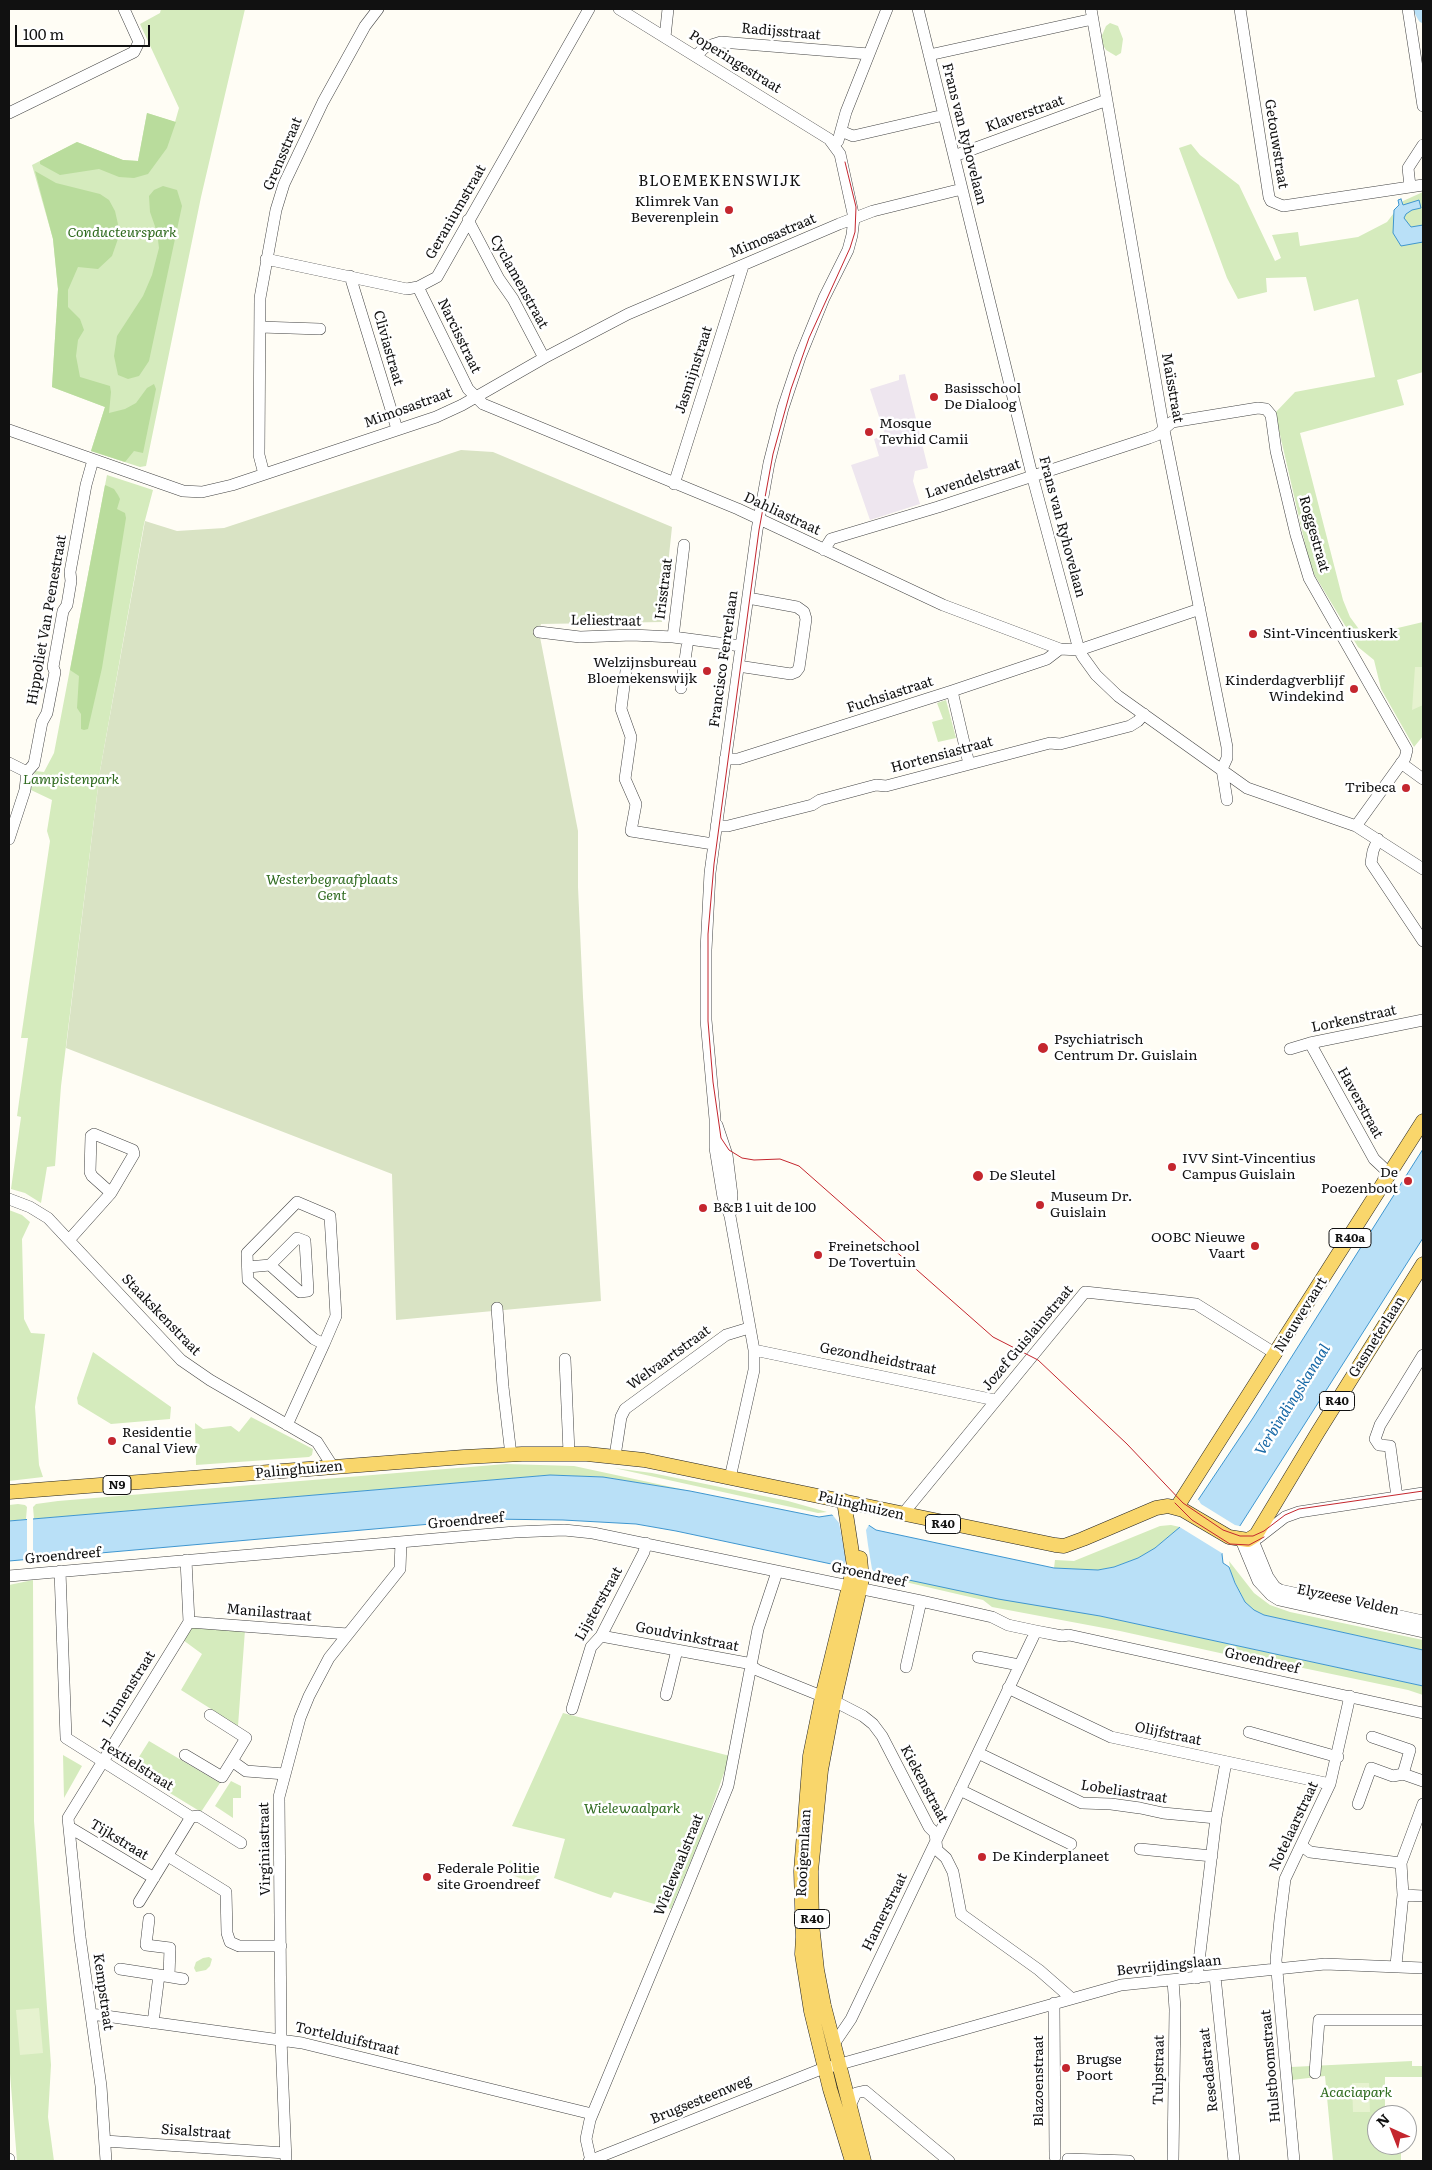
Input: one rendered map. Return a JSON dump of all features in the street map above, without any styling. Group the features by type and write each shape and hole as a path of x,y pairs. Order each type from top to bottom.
{"main road":[{"name":"Nieuwevaart","path":"1182,1510 1276,1354 1423,1121"},
{"name":"Gasmeterlaan","path":"1244,1540 1256,1535 1280,1498 1323,1424 1423,1264"},
{"name":"Palinghuizen","path":"9,1492 333,1467 511,1455 569,1454 615,1456 644,1460 730,1478 849,1508 902,1515 1064,1546 1156,1508 1182,1510"},
{"name":"Rooigemlaan","path":"849,1508 856,1582 828,1699 810,1756 801,1871 804,1937 802,1954 813,2020 852,2161"},
{"path":"1182,1510 1221,1534 1244,1540"},
{"name":"Rooigemlaan","path":"828,1699 811,1870 812,1924 817,1970 864,2161"}],"street":[{"path":"9,113 134,52 139,42 124,9"},
{"name":"Grensstraat","path":"264,474 259,455 260,298 276,210 284,184 332,85 365,26 378,9"},
{"name":"Geraniumstraat","path":"418,287 437,276 589,9"},
{"name":"Poperingestraat","path":"618,9 823,134 834,144"},
{"path":"665,37 668,9"},
{"path":"854,218 845,172 840,154 834,144 838,141 887,9"},
{"name":"Frans van Ryhovelaan","path":"918,9 1032,476 1079,650 1104,685 1247,788 1356,826 1423,869"},
{"name":"Getouwstraat","path":"1240,9 1271,201 1282,206 1410,186"},
{"path":"1408,9 1423,106"},
{"path":"929,55 1092,14"},
{"name":"Maïsstraat","path":"1092,14 1164,430 1227,747 1227,758 1222,770"},
{"name":"Radijsstraat","path":"696,56 705,47 722,42 869,54"},
{"name":"Klaverstraat","path":"954,156 1107,100"},
{"path":"841,131 853,136 944,115"},
{"path":"1423,145 1408,168 1410,186 1423,184"},
{"name":"Mimosastraat","path":"9,430 141,477 193,492 232,485 436,417 628,314 854,218 873,211 962,188"},
{"name":"Francisco Ferrerlaan","path":"730,1478 754,1370 754,1350 730,1216 723,1197 709,1067 706,986 708,911 714,844 759,520 769,463 790,388 811,327 848,250 854,218"},
{"name":"Cyclamenstraat","path":"468,220 499,279 513,298 544,358"},
{"path":"266,259 408,289 418,287"},
{"name":"Jasmijnstraat","path":"674,484 743,266"},
{"name":"Cliviastraat","path":"350,276 397,429"},
{"name":"Narcisstraat","path":"418,287 460,374 468,389 476,397"},
{"path":"260,327 320,329"},
{"name":"Dahliastraat","path":"476,397 483,404 759,520 943,606 1060,649 1079,650"},
{"name":"Roggestraat","path":"1164,430 1172,422 1182,420 1258,408 1266,409 1269,412 1306,569 1318,595 1407,750 1401,763"},
{"name":"Lavendelstraat","path":"824,550 831,538 938,507 1149,438 1164,430"},
{"name":"Hippoliet Van Peenestraat","path":"9,839 25,790 27,772 34,764 42,722 47,712 55,672 52,666 63,611 67,605 72,580 70,572 86,485 93,460"},
{"name":"Irisstraat","path":"673,637 684,545"},
{"path":"738,666 791,674 799,668 806,619 804,612 797,607 748,598"},
{"path":"1079,650 1200,609"},
{"name":"Leliestraat","path":"539,632 580,637 632,635 688,638 741,646"},
{"path":"681,688 688,638"},
{"name":"Fuchsiastraat","path":"725,759 738,759 952,691 1047,659 1060,649"},
{"path":"626,671 621,709 631,737 625,779 636,804 631,831 714,844"},
{"path":"952,691 968,764"},
{"name":"Hortensiastraat","path":"716,826 728,826 812,805 820,800 876,785 886,786 1050,743 1060,744 1130,726 1144,714"},
{"path":"9,763 27,772"},
{"path":"1356,826 1401,763 1423,779"},
{"path":"1222,770 1227,800"},
{"path":"1378,839 1371,863 1423,941"},
{"name":"Lorkenstraat","path":"1290,1049 1310,1043 1423,1020"},
{"name":"Haverstraat","path":"1310,1043 1374,1159 1390,1174"},
{"path":"69,1240 111,1193 134,1154 133,1150 94,1134 92,1136 90,1172 111,1193"},
{"name":"Staakskenstraat","path":"9,1199 26,1205 48,1218 181,1360 210,1380 318,1442 333,1467"},
{"path":"287,1425 324,1344 336,1316 330,1216 296,1202 247,1254 248,1280 314,1339 324,1344"},
{"path":"248,1267 270,1265 297,1238 306,1241 308,1291 300,1292 270,1265"},
{"name":"Jozef Guislainstraat","path":"902,1515 1085,1292 1196,1304 1276,1354"},
{"path":"497,1308 503,1387 511,1455"},
{"name":"Welvaartstraat","path":"615,1456 620,1424 625,1409 726,1335 749,1328"},
{"name":"Gezondheidstraat","path":"754,1350 995,1400"},
{"path":"1396,1497 1390,1446 1379,1445 1375,1439 1380,1425 1423,1355"},
{"path":"565,1359 569,1454"},
{"path":"1244,1540 1258,1538 1285,1517 1299,1512 1423,1493"},
{"name":"Groendreef","path":"9,1576 401,1542 564,1530 593,1533 646,1543 777,1572 856,1582 921,1601 992,1617 1008,1625 1062,1636 1069,1635 1423,1713"},
{"name":"Elyzeese Velden","path":"1244,1540 1275,1587 1280,1590 1423,1621"},
{"name":"Elyzeese Velden","path":"1244,1540 1258,1581 1271,1595 1279,1600 1423,1632"},
{"name":"Virginiastraat","path":"286,2157 281,2039 279,1797 300,1718 309,1696 329,1658 400,1569 401,1542"},
{"name":"Lijsterstraat","path":"572,1709 591,1647 601,1636 644,1552 646,1543"},
{"path":"186,1560 189,1622"},
{"name":"Textielstraat","path":"60,1571 66,1738 192,1817 198,1816 241,1842"},
{"name":"Wielewaalstraat","path":"590,2161 586,2140 592,2114 728,1786 758,1629 777,1572"},
{"name":"Groendreef","path":"906,1667 921,1601"},
{"name":"Manilastraat","path":"189,1622 348,1634"},
{"name":"Linnenstraat","path":"69,1827 68,1818 189,1622"},
{"name":"Hamerstraat","path":"834,2044 851,2019 1036,1631"},
{"name":"Goudvinkstraat","path":"601,1636 747,1663 828,1699"},
{"path":"666,1696 677,1650"},
{"path":"978,1657 1019,1665"},
{"name":"Olijfstraat","path":"1008,1688 1111,1737 1330,1784"},
{"name":"Notelaarstraat","path":"1277,1968 1285,1880 1330,1784 1338,1757 1350,1696"},
{"name":"Kiekenstraat","path":"828,1699 863,1716 873,1724 882,1736 928,1826 935,1833 936,1850 946,1858 952,1872 961,1914 1039,1970 1071,1998"},
{"path":"185,1755 222,1777 232,1761 246,1738 210,1715"},
{"path":"1249,1732 1338,1757"},
{"path":"1372,1737 1410,1750 1403,1774"},
{"name":"Lobeliastraat","path":"978,1753 1082,1804 1111,1804 1163,1813 1216,1818"},
{"path":"232,1761 246,1771 285,1774"},
{"path":"1197,1978 1216,1818 1226,1762"},
{"path":"1358,1804 1371,1768 1393,1776 1403,1774 1423,1781"},
{"path":"960,1790 1071,1844"},
{"path":"1396,1966 1402,1895 1401,1863 1423,1804"},
{"path":"192,1817 168,1856 226,1892 227,1933 230,1942 239,1946 281,1946"},
{"name":"Tijkstraat","path":"69,1827 154,1878"},
{"name":"Kempstraat","path":"69,1827 80,1937 101,2086 106,2161"},
{"path":"1302,1846 1310,1852 1401,1863"},
{"path":"1140,1850 1212,1856"},
{"name":"Tijkstraat","path":"140,1902 168,1856"},
{"path":"1402,1895 1423,1896"},
{"path":"149,1919 146,1945 170,1948 153,2023"},
{"name":"Bevrijdingslaan","path":"839,2065 1121,1984 1325,1964 1423,1968"},
{"name":"Hulstboomstraat","path":"1277,1968 1294,2161"},
{"path":"120,1969 183,1978"},
{"name":"Resedastraat","path":"1215,1976 1234,2161"},
{"name":"Tulpstraat","path":"1173,1980 1175,2010 1173,2161"},
{"name":"Blazoenstraat","path":"1054,2004 1055,2159"},
{"name":"Tortelduifstraat","path":"91,2014 259,2038 281,2039 592,2114"},
{"path":"1315,2073 1319,2020 1423,2020"},
{"path":"825,2069 839,2065"},
{"name":"Brugsesteenweg","path":"590,2161 758,2093 825,2069"},
{"path":"850,2106 856,2093 865,2092 949,2161"},
{"name":"Sisalstraat","path":"105,2142 286,2157"},
{"path":"1055,2159 1129,2161"}],"shaded area":[{"path":"905,374 928,468 915,471 913,481 920,504 870,520 851,465 879,456 874,439 885,435 870,389 899,380 899,375"}],"green space":[{"name":"Conducteurspark","path":"161,9 245,9 201,197 146,466 140,467 91,451 105,407 52,387 58,289 53,239 32,165 77,142 123,160 138,161 147,113 175,122 179,108 140,24 160,13"},
{"path":"1110,23 1118,26 1123,39 1121,53 1116,56 1106,50 1100,40 1106,26"},
{"path":"147,113 176,122 167,148 148,174 134,178 119,177 99,169 60,175 40,164 40,161 77,142 123,160 138,161"},
{"path":"1191,144 1200,155 1239,185 1275,261 1281,258 1272,235 1298,232 1300,246 1358,237 1387,222 1403,201 1423,192 1423,372 1397,380 1404,405 1300,433 1343,600 1350,617 1364,636 1423,622 1423,736 1414,747 1381,689 1374,660 1358,647 1314,574 1309,561 1275,413 1295,392 1375,377 1358,299 1314,311 1306,277 1266,278 1267,292 1238,299 1227,278 1179,148"},
{"path":"35,171 56,183 100,194 109,200 115,211 120,233 112,256 98,269 78,267 68,290 68,307 80,319 84,330 78,340 76,356 80,377 110,386 109,413 125,409 136,403 147,388 154,384 156,389 143,453 134,451 125,462 91,451 105,407 52,387 58,289 53,239"},
{"path":"163,186 177,190 182,206 149,361 139,376 128,379 118,375 114,356 117,336 143,296 152,275 159,248 157,232 150,212 149,196 154,190"},
{"name":"Westerbegraafplaats Gent","path":"461,450 493,452 672,527 662,622 541,624 539,632 578,831 578,887 583,997 601,1301 396,1320 392,1174 66,1048 100,771 145,521 177,531 224,528"},
{"name":"Lampistenpark","path":"107,475 153,490 144,524 100,771 61,1086 55,1166 47,1167 41,1203 25,1193 11,1189 21,1117 17,1116 28,1038 21,1038 50,841 47,831 52,800 31,790 35,771 44,772 54,753"},
{"path":"105,485 114,489 118,495 120,499 117,509 125,513 126,518 102,668 88,729 84,730 81,729 81,714 77,708 79,676 70,670"},
{"path":"1415,667 1423,667 1423,705 1412,710"},
{"path":"946,700 956,738 938,742 932,722 943,719 937,703"},
{"path":"9,1210 22,1215 30,1222 22,1239 24,1319 31,1333 45,1334 35,1407 39,1465 43,1477 9,1481"},
{"path":"93,1352 171,1407 170,1419 111,1424 78,1404 77,1398"},
{"path":"251,1417 313,1449 312,1455 309,1457 196,1465 195,1423 203,1429 231,1426 239,1432"},
{"path":"506,1464 574,1466 690,1491 603,1477 550,1475 34,1519 33,1507 36,1504 58,1501"},
{"path":"614,1468 652,1473 788,1501 827,1512 818,1513"},
{"path":"18,1504 27,1507 26,1519 9,1521 9,1505"},
{"path":"1171,1525 1180,1527 1155,1548 1138,1558 1114,1567 1098,1570 1054,1568 1055,1560 1074,1561 1160,1526"},
{"path":"1229,1561 1254,1593 1270,1605 1290,1612 1423,1640 1423,1650 1264,1615 1254,1610 1245,1602 1231,1574"},
{"path":"890,1576 1100,1616 1423,1686 1423,1695 1408,1690 1233,1653 1229,1655 1120,1631 992,1607 983,1600 888,1578 879,1578"},
{"path":"33,1580 34,1821 51,2065 48,2117 54,2161 17,2161 9,2061 9,1585"},
{"path":"191,1625 245,1630 238,1726 181,1690 202,1654 183,1640"},
{"name":"Wielewaalpark","path":"563,1713 730,1756 705,1827 671,1909 614,1892 611,1898 554,1878 565,1839 512,1826"},
{"path":"149,1741 220,1783 201,1812 147,1779 151,1770 142,1765 138,1772 132,1768"},
{"path":"63,1755 82,1766 64,1798"},
{"path":"231,1781 241,1786 241,1798 233,1798 233,1818 215,1806"},
{"path":"510,1860 539,1872 534,1884 505,1872"},
{"path":"209,1957 212,1959 210,1966 206,1970 196,1972 194,1968 196,1962"},
{"path":"39,2008 43,2053 20,2055 16,2010"},
{"name":"Acaciapark","path":"1412,2061 1412,2066 1423,2066 1423,2077 1385,2077 1385,2105 1367,2105 1367,2155 1401,2155 1401,2161 1333,2161 1325,2076 1292,2080 1291,2067"},
{"path":"1352,2083 1369,2083 1370,2105 1367,2105 1367,2112 1353,2112"}],"water":[{"path":"1401,199 1403,205 1419,200 1421,208 1412,210 1404,218 1411,227 1423,225 1423,242 1401,246 1393,233 1394,210 1399,205 1398,200"},
{"name":"Verbindingskanaal","path":"1423,1149 1423,1238 1222,1554 1223,1563 1229,1567 1245,1602 1254,1610 1264,1615 1423,1650 1423,1686 1100,1616 998,1599 890,1576 875,1578 845,1571 836,1565 636,1524 563,1520 488,1519 9,1561 9,1521 550,1475 603,1477 690,1491 819,1517 832,1515 867,1524 876,1530 1054,1568 1098,1570 1114,1567 1138,1558 1155,1548 1180,1527 1253,1418"}],"pier":[{"path":"1198,1499 1201,1504 1235,1525 1244,1527 1225,1555 1178,1526"},
{"path":"831,1513 870,1523 866,1530 872,1569 880,1580 874,1581 841,1571 846,1560 839,1523"},
{"path":"27,1517 33,1517 33,1561 27,1562"}],"waterway":[{"path":"1418,9 1423,18"}],"tram line":[{"path":"845,162 856,207 855,232 850,248 809,338 791,389 773,454 759,530 714,864 708,934 708,1021 713,1082 721,1138 729,1150 742,1158 754,1160 780,1159 799,1166 993,1337 1038,1360 1127,1444 1183,1503 1223,1530 1240,1536 1253,1536 1264,1531 1285,1515 1299,1509 1423,1491"},
{"path":"1175,1503 1192,1520 1230,1544 1249,1545 1264,1537"}],"place":[{"name":"Klimrek Van Beverenplein","path":"729,210"},
{"name":"Basisschool De Dialoog","path":"934,397"},
{"name":"Mosque Tevhid Camii","path":"869,432"},
{"name":"Sint-Vincentiuskerk","path":"1253,634"},
{"name":"Welzijnsbureau Bloemekenswijk","path":"707,671"},
{"name":"Kinderdagverblijf Windekind","path":"1354,689"},
{"name":"Tribeca","path":"1406,788"},
{"name":"Psychiatrisch Centrum Dr. Guislain","path":"1043,1048"},
{"name":"IVV Sint-Vincentius Campus Guislain","path":"1172,1167"},
{"name":"De Sleutel","path":"978,1176"},
{"name":"De Poezenboot","path":"1408,1181"},
{"name":"Museum Dr. Guislain","path":"1040,1205"},
{"name":"B&B 1 uit de 100","path":"703,1208"},
{"name":"OOBC Nieuwe Vaart","path":"1255,1246"},
{"name":"Freinetschool De Tovertuin","path":"818,1255"},
{"name":"Residentie Canal View","path":"112,1441"},
{"name":"De Kinderplaneet","path":"982,1857"},
{"name":"Federale Politie site Groendreef","path":"427,1877"},
{"name":"Brugse Poort","path":"1066,2068"}],"district":[{"name":"BLOEMEKENSWIJK","path":"720,182"}]}
